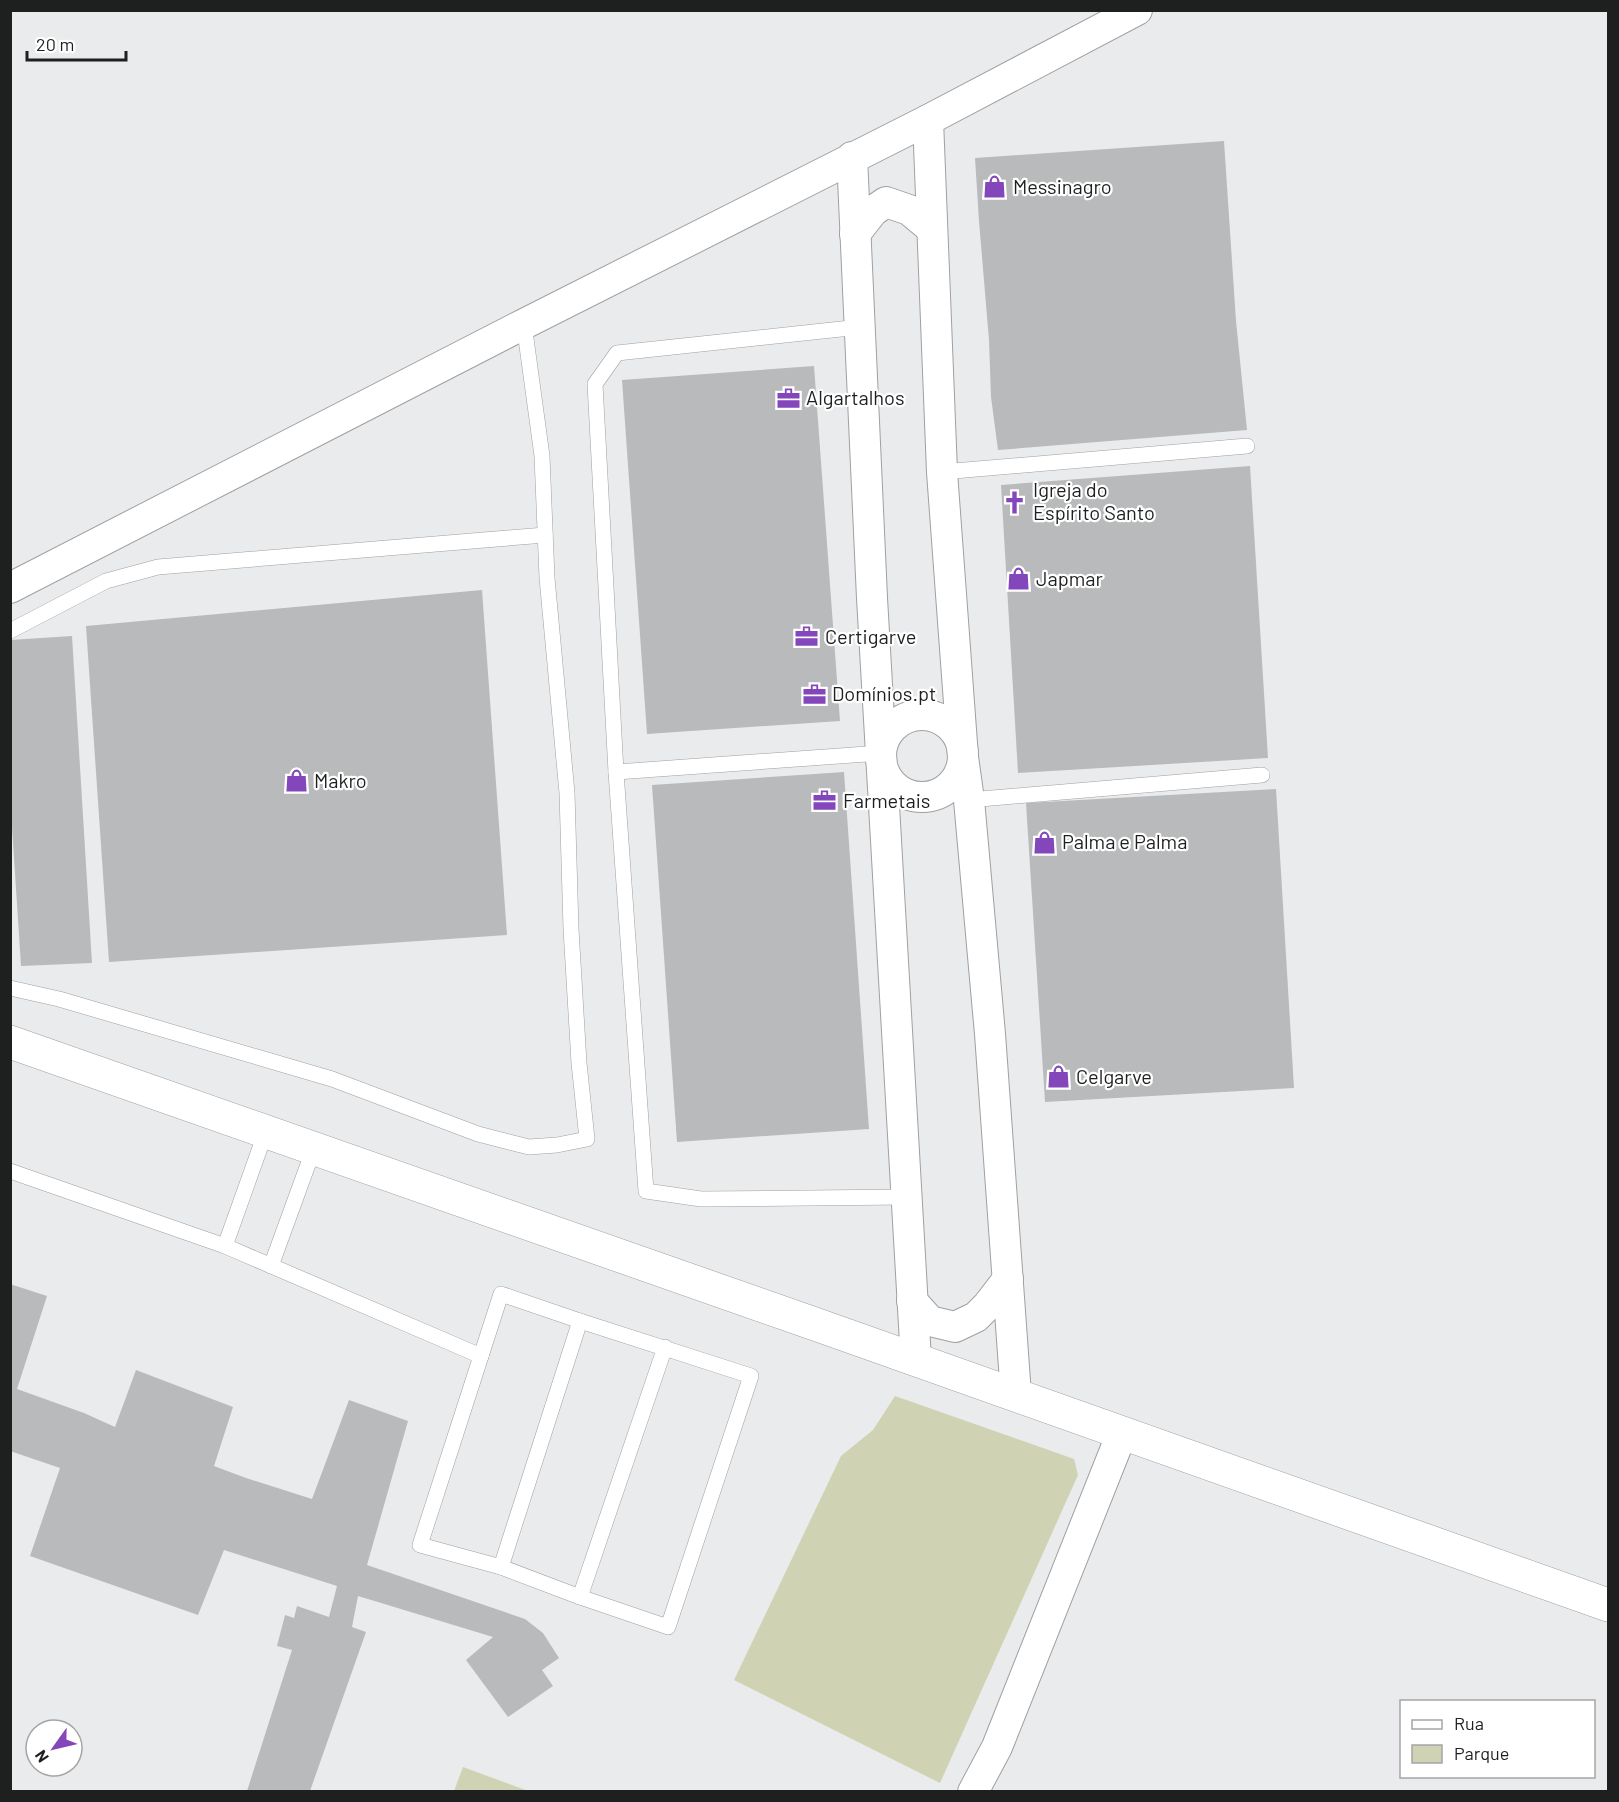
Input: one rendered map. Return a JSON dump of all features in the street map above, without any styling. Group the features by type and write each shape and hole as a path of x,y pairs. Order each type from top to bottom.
{"street":[{"path":"10,588 928,120 1137,10"},
{"path":"928,120 942,472 963,757 962,766 956,778 946,789 929,796 915,796 899,790 889,780 882,767 881,753 882,744 889,731 899,722 919,715 933,716 946,723 961,743 963,757 969,800 990,1034 1016,1395"},
{"path":"852,157 881,753 916,1360"},
{"path":"855,234 873,211 886,202 909,210 932,229"},
{"path":"10,1042 1608,1605"},
{"path":"912,1301 930,1321 955,1327 976,1317 1008,1279"},
{"path":"973,1791 998,1747 1122,1433"}],"lane":[{"path":"10,988 59,999 332,1079 478,1134 529,1147 557,1145 587,1139 578,1052 567,793 547,578 542,456 524,324"},
{"path":"860,327 617,353 595,384 616,772 646,1191 701,1199 906,1197"},
{"path":"942,472 1247,446"},
{"path":"10,632 106,581 158,567 545,535"},
{"path":"616,772 881,753"},
{"path":"969,800 1262,775"},
{"path":"225,1246 266,1131"},
{"path":"271,1266 314,1148"},
{"path":"10,1171 225,1246 481,1356"},
{"path":"501,1294 580,1322 751,1376 669,1627 501,1567 420,1545 501,1294"},
{"path":"501,1567 580,1322"},
{"path":"580,1597 664,1347"}],"green space":[{"path":"895,1396 1074,1459 1078,1475 940,1783 734,1680 841,1456 873,1430"},
{"path":"463,1767 528,1791 454,1791"}],"building":[{"path":"1224,141 1236,321 1247,430 998,450 991,397 989,340 975,158"},
{"path":"814,366 840,721 647,734 622,380"},
{"path":"1250,466 1268,758 1018,773 1001,485"},
{"name":"Makro","path":"482,590 507,935 109,962 86,626"},
{"path":"72,636 92,963 21,966 10,796 10,640"},
{"path":"844,772 869,1129 677,1142 652,785"},
{"path":"1276,789 1294,1088 1045,1102 1026,803"},
{"path":"10,1284 47,1296 17,1389 84,1413 115,1427 136,1370 233,1407 214,1466 246,1478 312,1499 349,1400 408,1421 367,1565 525,1619 543,1633 559,1658 542,1670 553,1686 508,1717 466,1660 493,1637 358,1596 352,1627 366,1632 310,1791 247,1791 292,1650 277,1646 285,1615 294,1618 297,1606 329,1617 337,1586 224,1550 198,1615 30,1556 60,1468 10,1451"}],"place":[{"name":"Messinagro","path":"995,187"},
{"name":"Algartalhos","path":"788,398"},
{"name":"Igreja do Espírito Santo","path":"1015,502"},
{"name":"Japmar","path":"1018,579"},
{"name":"Certigarve","path":"807,637"},
{"name":"Domínios.pt","path":"814,694"},
{"name":"Makro","path":"296,781"},
{"name":"Farmetais","path":"825,801"},
{"name":"Palma e Palma","path":"1044,842"},
{"name":"Celgarve","path":"1058,1077"}]}
